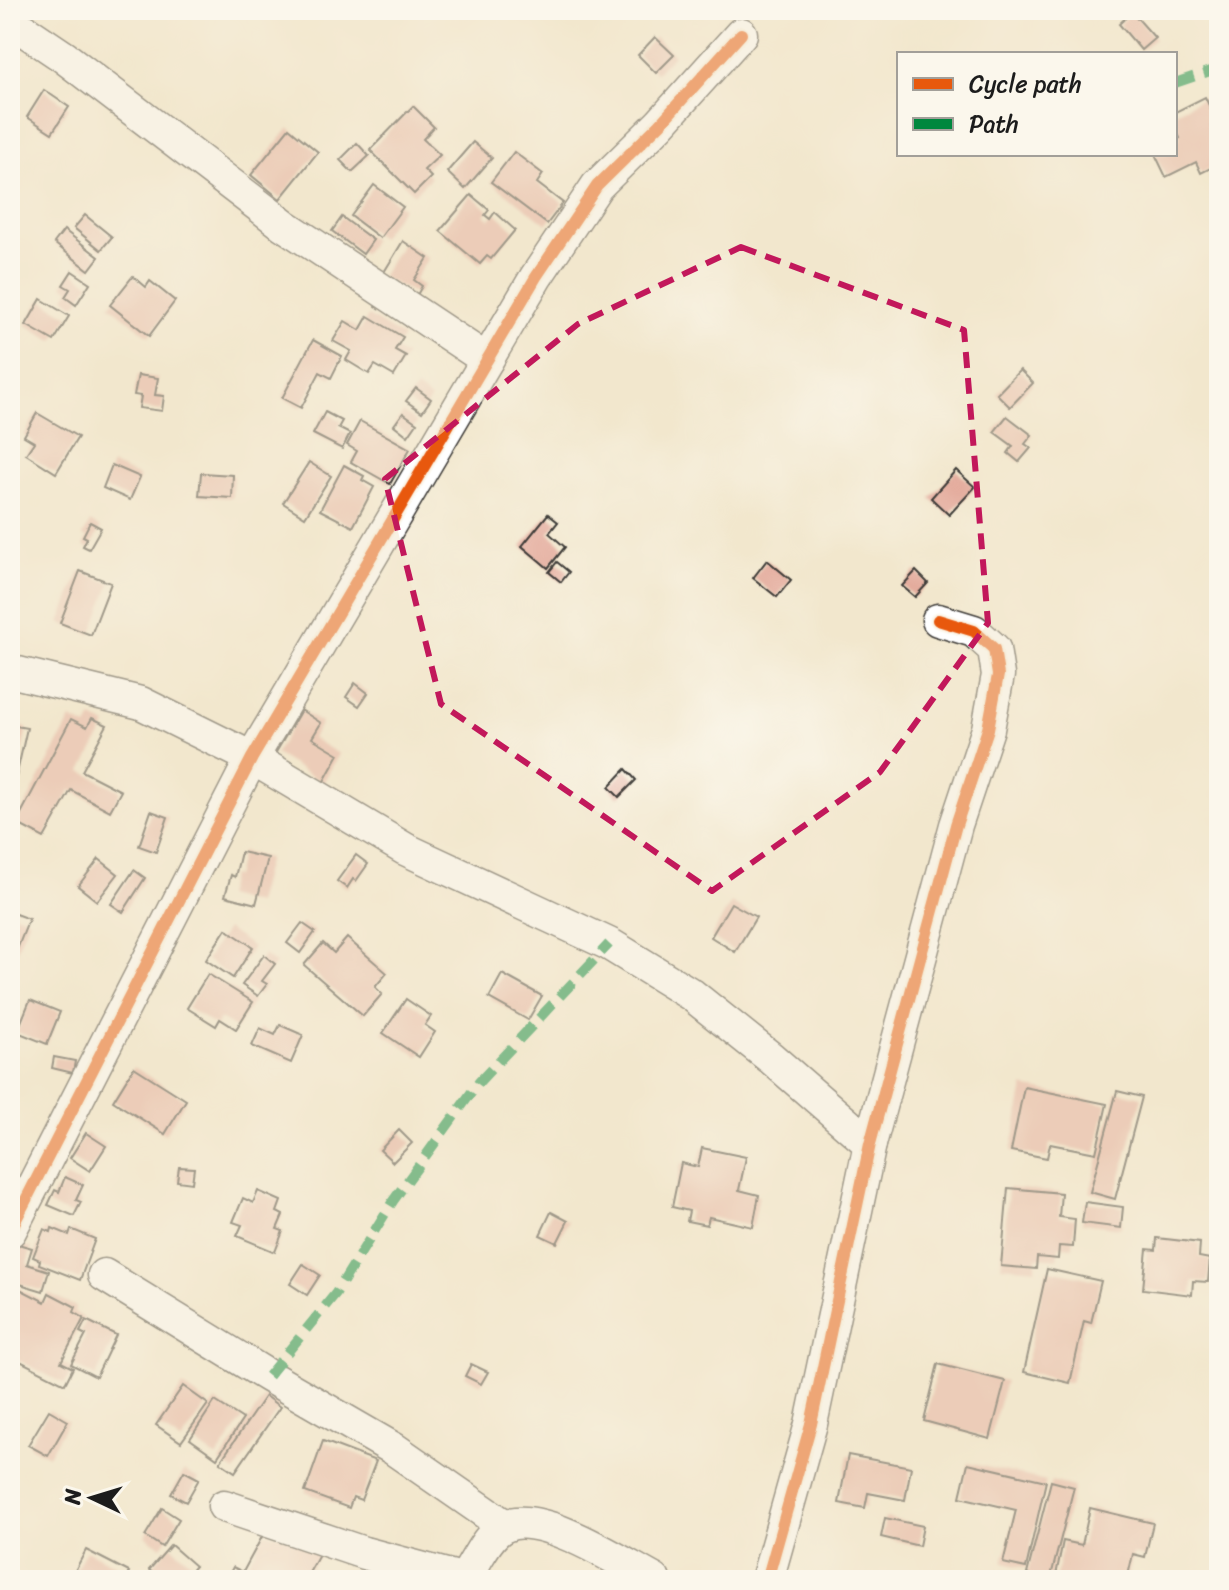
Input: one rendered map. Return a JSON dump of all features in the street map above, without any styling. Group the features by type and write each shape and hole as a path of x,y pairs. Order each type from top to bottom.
{"street":[{"path":"10,25 24,30 64,57 284,225 487,360"},
{"path":"10,1231 18,1196 252,758 536,277 597,186 660,124 741,34"},
{"path":"767,1580 811,1424 870,1144 956,825 988,729 998,675 994,649 974,631 938,620"},
{"path":"10,671 141,703 252,758 405,849 609,944 692,995 870,1144"},
{"path":"104,1275 394,1449 505,1526"},
{"path":"224,1506 364,1553 464,1580 490,1540 505,1526 528,1522 554,1528 654,1580"}],"highlighted area":[{"path":"741,247 964,330 988,623 880,772 712,891 441,704 385,479 578,324"}],"building":[{"path":"1132,12 1155,38 1141,50 1119,24"},
{"path":"655,37 674,55 656,73 638,55"},
{"path":"44,90 69,107 52,133 27,117"},
{"path":"1205,97 1218,124 1212,127 1219,141 1219,164 1201,173 1196,162 1166,177 1156,156 1177,156 1177,140 1180,138 1177,111"},
{"path":"413,106 434,127 423,139 440,155 424,170 431,177 414,194 370,150"},
{"path":"289,128 318,152 280,199 251,175"},
{"path":"473,142 492,158 465,189 447,172"},
{"path":"357,143 369,156 352,172 340,160"},
{"path":"514,152 543,174 537,183 563,203 547,224 491,182"},
{"path":"374,185 403,207 380,238 351,216"},
{"path":"471,195 489,210 485,215 490,219 495,212 515,230 491,259 487,256 480,264 440,231"},
{"path":"85,215 112,237 101,250 74,228"},
{"path":"342,217 373,240 363,254 332,231"},
{"path":"64,230 99,257 89,270 54,243"},
{"path":"403,241 428,258 414,280 422,286 417,295 381,277"},
{"path":"72,271 90,283 76,305 65,297 70,289 63,285"},
{"path":"133,276 146,287 150,281 175,301 149,336 110,305"},
{"path":"41,299 69,316 54,341 26,325"},
{"path":"368,316 403,337 395,350 406,356 394,376 375,365 369,374 346,360 351,351 333,341 345,321 360,330"},
{"path":"313,340 342,356 331,378 320,372 301,408 282,398"},
{"path":"1020,370 1033,383 1010,407 997,394"},
{"path":"138,375 158,378 155,395 164,396 162,411 139,408 141,396 134,395"},
{"path":"416,388 431,399 422,412 406,401"},
{"path":"325,412 342,421 338,428 350,434 342,449 313,434"},
{"path":"37,413 78,437 56,473 26,454 34,442 24,436"},
{"path":"403,413 417,423 408,436 394,425"},
{"path":"1007,416 1032,435 1025,444 1031,448 1019,462 1008,453 1013,446 994,432"},
{"path":"360,421 410,449 390,484 351,462 357,451 347,445"},
{"path":"309,462 331,476 305,517 283,503"},
{"path":"112,465 140,477 130,500 103,488"},
{"path":"344,465 364,476 362,480 374,487 353,527 320,510"},
{"path":"956,470 975,487 949,515 931,498"},
{"path":"201,473 233,475 232,498 199,496"},
{"path":"548,514 558,522 549,533 565,547 548,568 522,546"},
{"path":"90,522 101,528 89,549 83,546 87,538 83,536"},
{"path":"767,560 791,580 777,597 753,578"},
{"path":"557,562 569,572 561,582 549,572"},
{"path":"80,571 111,583 91,635 60,623"},
{"path":"916,571 928,583 915,597 902,586"},
{"path":"355,683 368,693 359,706 346,697"},
{"path":"301,710 321,723 312,738 339,754 323,783 275,754"},
{"path":"92,718 107,725 82,771 121,791 110,811 71,790 44,838 16,823 71,719 87,727"},
{"path":"10,725 27,728 11,800 10,800"},
{"path":"626,769 636,780 619,797 609,787"},
{"path":"151,811 168,817 156,852 139,846"},
{"path":"241,852 268,858 256,904 225,896 231,875 235,877"},
{"path":"356,855 368,864 347,888 337,881"},
{"path":"99,859 118,874 97,901 78,886"},
{"path":"134,870 145,878 123,912 111,904"},
{"path":"731,903 756,917 735,952 711,937"},
{"path":"10,912 29,919 10,967"},
{"path":"302,923 315,932 300,953 287,943"},
{"path":"226,929 253,947 233,978 206,960"},
{"path":"347,938 387,973 375,987 382,994 363,1016 304,965 323,943 334,953"},
{"path":"264,955 275,964 262,981 267,984 258,996 242,985"},
{"path":"208,974 253,1002 236,1029 220,1019 216,1026 187,1008"},
{"path":"502,974 542,996 528,1020 489,998"},
{"path":"406,999 431,1016 425,1025 435,1032 419,1057 383,1033"},
{"path":"30,1000 60,1012 47,1044 17,1032"},
{"path":"280,1025 303,1035 291,1063 252,1046 260,1028 275,1035"},
{"path":"54,1057 75,1061 73,1073 52,1068"},
{"path":"134,1067 186,1100 165,1134 113,1101"},
{"path":"1024,1087 1107,1104 1096,1153 1050,1144 1047,1158 1011,1151"},
{"path":"1117,1091 1142,1097 1115,1199 1090,1192"},
{"path":"399,1130 412,1143 393,1162 380,1150"},
{"path":"86,1133 106,1146 90,1171 70,1158"},
{"path":"702,1148 746,1157 739,1190 759,1195 753,1227 709,1217 707,1225 687,1221 689,1211 672,1207 681,1163 698,1167"},
{"path":"179,1167 194,1168 192,1183 177,1181"},
{"path":"65,1177 83,1185 76,1200 81,1202 74,1216 48,1205 55,1190 59,1192"},
{"path":"1008,1188 1061,1193 1059,1217 1075,1219 1073,1247 1059,1246 1058,1259 1037,1257 1036,1269 1001,1266"},
{"path":"258,1191 281,1201 277,1212 283,1215 277,1229 283,1231 275,1252 237,1236 242,1225 233,1222 243,1198 253,1203"},
{"path":"1085,1202 1123,1207 1121,1228 1082,1223"},
{"path":"551,1212 568,1221 557,1243 540,1235"},
{"path":"52,1228 69,1235 71,1229 95,1239 80,1280 39,1264 40,1260 33,1257 44,1229 51,1232"},
{"path":"1157,1238 1200,1243 1199,1257 1210,1259 1208,1282 1193,1281 1192,1295 1143,1289 1147,1249 1156,1250"},
{"path":"18,1244 32,1248 27,1264 49,1271 43,1291 10,1281 10,1268"},
{"path":"303,1264 320,1275 307,1295 290,1284"},
{"path":"1047,1269 1101,1281 1091,1323 1084,1321 1070,1383 1024,1372"},
{"path":"10,1284 45,1302 49,1293 76,1307 74,1312 84,1318 61,1362 73,1368 65,1384 10,1356"},
{"path":"86,1320 116,1335 96,1377 71,1364 86,1335 80,1332"},
{"path":"471,1364 488,1372 481,1384 465,1376"},
{"path":"938,1364 1005,1381 990,1439 924,1421"},
{"path":"183,1386 208,1404 181,1442 156,1425"},
{"path":"265,1396 280,1407 235,1472 220,1462"},
{"path":"215,1401 243,1419 217,1458 190,1439"},
{"path":"49,1410 68,1421 48,1456 28,1445"},
{"path":"323,1441 376,1461 361,1500 353,1497 349,1508 305,1492"},
{"path":"848,1455 911,1467 905,1500 868,1493 865,1508 839,1503"},
{"path":"968,1463 1046,1481 1026,1568 1003,1563 1016,1510 960,1497"},
{"path":"184,1471 199,1479 186,1502 171,1494"},
{"path":"1051,1481 1074,1487 1050,1580 1027,1574"},
{"path":"162,1508 179,1519 162,1547 145,1536"},
{"path":"1090,1508 1153,1523 1145,1557 1133,1554 1127,1580 1112,1576 1111,1580 1055,1580 1063,1541 1082,1545"},
{"path":"885,1518 923,1526 919,1546 881,1537"},
{"path":"264,1533 281,1534 319,1555 305,1580 226,1580 233,1567 243,1572"},
{"path":"171,1545 195,1566 183,1580 161,1580 149,1570"},
{"path":"86,1550 129,1572 125,1580 70,1580"}],"marked path":[{"path":"1177,82 1219,68"},
{"path":"268,1376 336,1293 393,1201 479,1082 609,944"}],"cycle path":[{"path":"10,1231 252,758 536,277 597,186 660,124 741,34"},
{"path":"767,1580 811,1424 870,1144 956,825 988,729 998,675 994,649 974,631 938,620"}]}
